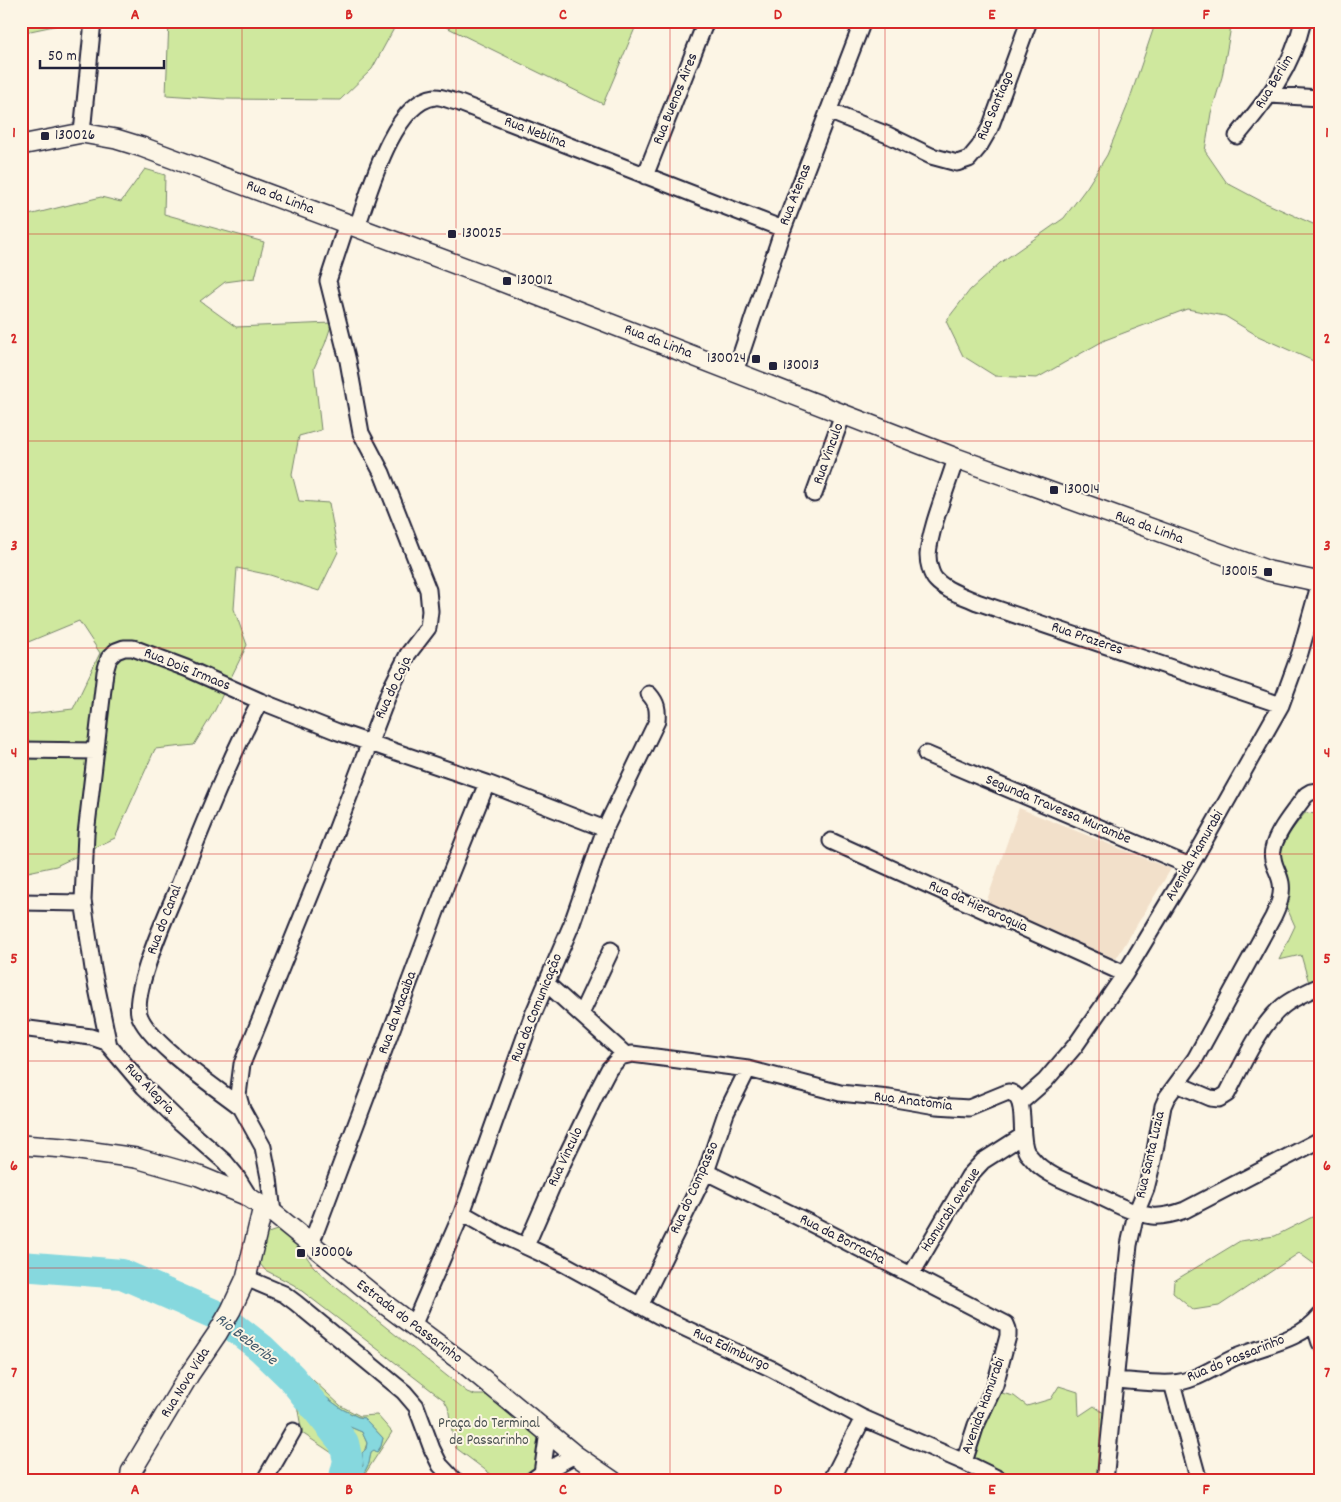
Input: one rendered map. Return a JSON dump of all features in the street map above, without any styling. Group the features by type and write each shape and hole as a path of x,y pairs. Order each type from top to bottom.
{"street":[{"path":"82,133 93,21"},
{"name":"Rua Buenos Aires","path":"645,176 706,21"},
{"name":"Rua Atenas","path":"735,372 783,229 863,21"},
{"name":"Rua Santiago","path":"828,111 888,135 931,156 956,163 969,159 990,128 1029,21"},
{"name":"Rua Berlim","path":"1237,136 1270,95 1289,64 1299,38 1302,21"},
{"path":"1270,95 1320,98"},
{"name":"Rua Neblina","path":"352,225 387,145 403,119 421,101 436,96 457,102 783,229"},
{"name":"Rua da Linha","path":"21,145 82,133 142,146 956,458 1269,571 1320,582"},
{"name":"Rua do Caja","path":"242,1109 238,1095 242,1064 401,667 428,628 430,612 428,590 422,572 379,466 361,433 348,361 330,294 328,281 352,225"},
{"name":"Rua Vinculo","path":"814,494 843,414"},
{"name":"Rua Prazeres","path":"956,458 930,540 928,557 936,580 950,590 977,602 1281,705"},
{"name":"Avenida Hamurabi","path":"1021,1102 1044,1081 1075,1046 1125,974 1190,866 1281,705 1300,653 1320,582"},
{"name":"Rua Dois Irmaos","path":"109,1046 93,969 83,903 86,834 105,672 109,658 124,648 133,648 186,668 260,701 370,743 487,783 605,829"},
{"name":"Rua da Comunicação","path":"414,1326 462,1214 513,1068 570,926 605,829 657,721 658,709 656,702 649,694"},
{"name":"Rua do Canal","path":"242,1109 182,1063 167,1049 145,1025 139,1014 139,1001 141,983 163,922 239,741 260,701"},
{"path":"21,750 96,751"},
{"name":"Segunda Travessa Murambe","path":"926,754 1190,866"},
{"name":"Rua da Macaiba","path":"311,1244 446,885 487,783"},
{"name":"Rua Santa Luzia","path":"1105,1481 1130,1245 1136,1213 1146,1189 1153,1160 1163,1106 1167,1097 1195,1059 1274,917 1280,901 1281,881 1273,860 1273,850 1277,839 1306,795 1311,792 1320,791"},
{"name":"Rua da Hieraroquia","path":"831,841 1125,974"},
{"path":"21,902 83,903"},
{"path":"580,1014 611,950"},
{"path":"546,982 626,1055"},
{"path":"1177,1084 1210,1098 1219,1099 1227,1094 1272,1017 1283,1006 1320,986"},
{"name":"Rua Alegria","path":"21,1028 91,1037 106,1042 144,1086 181,1123 225,1162 262,1206"},
{"name":"Rua Vinculo","path":"526,1246 556,1175 609,1069 620,1057 626,1055"},
{"name":"Rua Anatomia","path":"626,1055 659,1056 748,1069 840,1093 889,1098 936,1106 969,1108 1008,1092 1016,1095 1021,1102"},
{"name":"Rua do Compasso","path":"640,1306 706,1172 726,1113 748,1069"},
{"path":"1021,1102 1022,1136 1026,1152 1037,1164 1053,1175 1136,1213 1153,1216 1170,1215 1185,1210 1320,1140"},
{"path":"242,1109 263,1147 269,1178 262,1206"},
{"name":"Hamurabi avenue","path":"911,1275 969,1176 983,1161 1022,1136"},
{"name":"Estrada do Passarinho","path":"21,1145 65,1148 136,1158 224,1185 262,1206 466,1365 575,1455 613,1481"},
{"name":"Rua da Borracha","path":"706,1172 808,1222 978,1310"},
{"name":"Rua Nova Vida","path":"131,1476 189,1375 231,1310 246,1278 262,1206"},
{"name":"Rua Edimburgo","path":"462,1214 499,1234 564,1264 640,1306 772,1369 863,1418 1003,1481"},
{"path":"246,1278 284,1294 296,1302 404,1392 416,1406 440,1465 455,1481"},
{"name":"Avenida Hamurabi","path":"964,1462 976,1425 995,1385 1008,1336 1006,1324 978,1310"},
{"path":"1317,1320 1320,1343"},
{"name":"Rua do Passarinho","path":"1115,1380 1172,1383 1193,1378 1237,1357 1285,1340 1317,1320"},
{"path":"1172,1383 1199,1481"},
{"path":"831,1481 863,1418"},
{"path":"264,1481 293,1431"},
{"path":"536,1477 548,1432"},
{"path":"536,1477 575,1455"}],"shaded area":[{"path":"1019,808 1171,869 1116,959 986,903"}],"green space":[{"path":"21,21 69,21 68,23 21,33"},
{"path":"169,21 398,21 372,69 340,100 224,99 166,95"},
{"path":"434,21 638,21 603,104"},
{"path":"1153,21 1232,21 1222,77 1211,113 1205,151 1227,183 1261,201 1320,227 1320,364 1258,336 1225,316 1187,309 1105,340 1037,378 995,376 963,356 946,321 970,290 1000,263 1064,218 1087,187 1107,155 1127,107 1153,30"},
{"path":"145,169 165,175 164,214 264,242 255,278 225,282 200,301 236,327 332,323 314,368 321,430 299,436 292,474 299,501 329,503 338,552 319,591 270,575 237,568 234,609 247,645 215,710 194,745 155,749 115,838 56,866 28,872 21,864 21,715 73,709 100,653 79,621 21,645 21,217 101,197 121,202"},
{"path":"1305,813 1320,814 1320,978 1309,983 1301,955 1279,960 1295,926 1286,906 1280,845"},
{"path":"1320,1213 1320,1267 1299,1253 1219,1306 1193,1310 1173,1293 1174,1281 1240,1241 1275,1236"},
{"name":"Praça do Terminal de Passarinho","path":"277,1230 293,1240 314,1267 332,1284 467,1392 475,1395 488,1395 540,1435 542,1463 527,1481 500,1481 456,1448 448,1407 444,1400 294,1285 265,1270 260,1264 258,1257 265,1234"},
{"path":"249,1326 265,1334 267,1341 274,1348 299,1367 341,1406 360,1416 377,1415 392,1432 363,1477 366,1481 363,1481 362,1477 369,1463 371,1451 377,1452 383,1438 364,1418 342,1409 300,1375 293,1366 268,1350 263,1341 250,1334"},
{"path":"276,1369 290,1379 307,1384 309,1392 303,1396 332,1414 337,1414 343,1424 362,1432 367,1443 362,1458 363,1466 353,1478 354,1481 335,1481 341,1459 302,1433 297,1405 281,1381"},
{"path":"1059,1386 1078,1392 1079,1416 1094,1406 1105,1414 1098,1476 1080,1481 1012,1481 972,1455 1001,1393 1014,1396 1027,1406 1051,1399"}],"water":[{"path":"236,1325 243,1330 249,1330 250,1334 263,1341 268,1350 293,1366 300,1375 342,1409 364,1418 383,1438 377,1452 374,1450 371,1452 369,1463 362,1477 363,1481 354,1481 356,1472 363,1466 362,1453 366,1449 367,1443 362,1432 343,1424 337,1414 322,1413 308,1406 302,1399 309,1391 307,1384 290,1379 267,1360 230,1335"}],"waterway":[{"name":"Rio Beberibe","path":"21,1266 122,1274 221,1317 261,1348 291,1377 344,1443 348,1461 343,1481"}],"place":[{"name":"130026","path":"45,136"},
{"name":"130025","path":"452,234"},
{"name":"130012","path":"507,281"},
{"name":"130024","path":"756,359"},
{"name":"130013","path":"773,366"},
{"name":"130014","path":"1054,490"},
{"name":"130015","path":"1268,572"},
{"name":"130006","path":"301,1253"}]}
